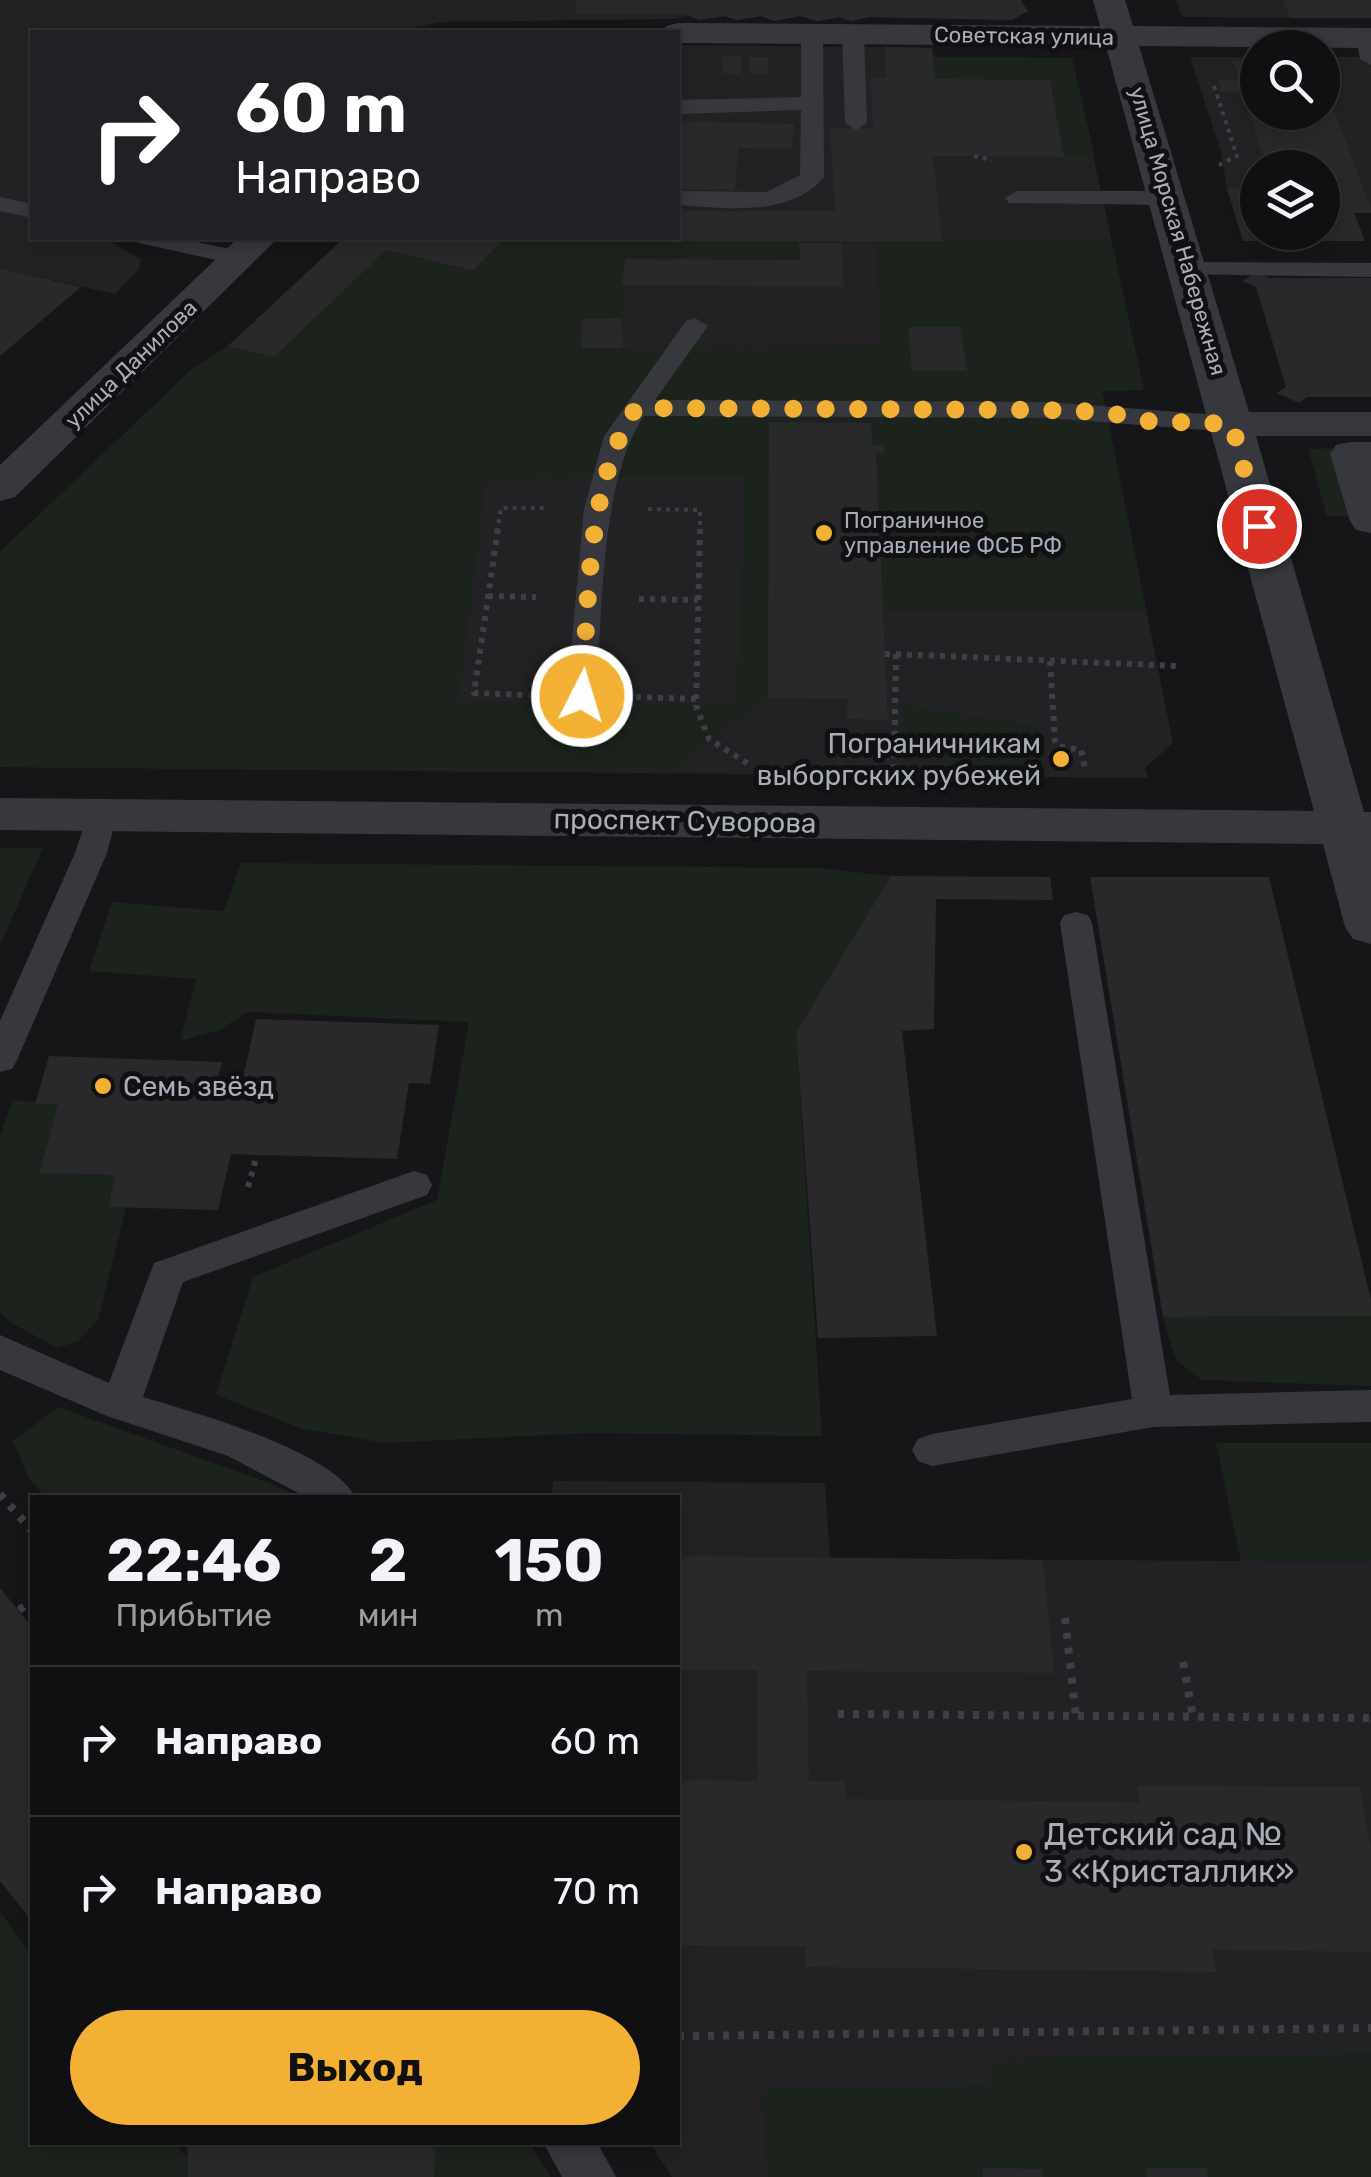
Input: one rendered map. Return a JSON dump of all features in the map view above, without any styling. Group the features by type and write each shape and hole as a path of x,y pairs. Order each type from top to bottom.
{"street":[{"name":"улица Морская Набережная","path":"1108,0 1232,424 1357,828 1371,926"},
{"name":"Советская улица","path":"680,33 1370,45"},
{"name":"улица Данилова","path":"0,488 249,248"},
{"path":"1232,424 1371,424"},
{"path":"1371,454 1350,454 1371,520"},
{"name":"проспект Суворова","path":"0,814 1357,828"}],"lane":[{"path":"680,198 746,200 784,196 812,177 812,34"},
{"path":"853,34 856,123"},
{"path":"680,107 812,103"},
{"path":"1017,198 1168,198"},
{"path":"0,204 30,211"},
{"path":"167,240 249,248"},
{"path":"1188,269 1371,270"},
{"path":"582,704 598,509 617,436 695,326"},
{"path":"636,408 1047,410 1105,412 1148,421 1232,424"},
{"path":"0,1060 91,852 100,815"},
{"path":"1076,923 1154,1411"},
{"path":"121,1405 168,1274 414,1185"},
{"path":"0,1350 12,1359 121,1405 240,1444 326,1495"},
{"path":"932,1450 1154,1411 1371,1406"},
{"path":"569,2145 591,2177"}],"path":[{"path":"1214,85 1236,156 1214,168"},
{"path":"501,508 700,510 696,706 709,740 760,770"},
{"path":"885,654 1176,666"},
{"path":"875,770 894,770 896,654"},
{"path":"1050,661 1055,741 1058,746 1081,750 1086,772"},
{"path":"0,1494 30,1529"},
{"path":"19,1610 30,1602"},
{"path":"1065,1618 1076,1716"},
{"path":"1183,1662 1193,1717"},
{"path":"838,1714 1371,1718"},
{"path":"680,2036 1371,2028"}],"shaded area":[{"path":"0,0 1023,0 1021,4 1028,11 1012,20 869,17 851,21 839,17 818,21 800,16 774,21 761,16 699,20 689,16 444,22 411,30 30,30 30,240 116,240 112,243 141,259 140,268 115,294 0,268"},
{"path":"1176,0 1371,0 1371,18 1182,17"},
{"path":"680,45 932,48 934,57 1072,58 1144,390 1102,391 1173,743 1145,768 1148,778 0,767 0,552 192,369 228,346 342,240 680,240"},
{"path":"933,57 1072,58 1095,157 1064,157 1050,80 935,79"},
{"path":"1190,57 1240,57 1240,130 1340,130 1340,57 1371,57 1371,213 1340,213 1340,150 1240,150 1240,199 1227,189 1221,152"},
{"path":"502,241 799,241 800,260 625,259 623,347 881,346 876,251 882,241 1111,242 1144,390 1102,391 1147,613 884,613 888,720 847,719 846,699 768,698 709,739 670,773 0,767 0,552 192,369 228,346 274,357 386,250 473,270","holes":["745,476 737,706 458,702 487,478"]},
{"path":"1344,448 1366,517 1327,516 1308,449"},
{"path":"903,705 1039,727 1046,766 902,762"},
{"path":"0,848 43,848 0,945"},
{"path":"241,863 820,868 891,876 796,1032 822,1436 588,1433 384,1443 300,1428 216,1395 253,1277 437,1200 469,1022 247,1012 220,1030 180,1041 196,979 89,971 112,902 224,911"},
{"path":"13,1100 58,1104 39,1172 115,1175 108,1206 126,1207 98,1320 78,1341 57,1348 10,1322 0,1312 0,1136"},
{"path":"1371,1316 1371,1386 1202,1380 1176,1360 1163,1317"},
{"path":"58,1407 289,1492 43,1495 28,1477 13,1441"},
{"path":"1216,1443 1371,1443 1371,1562 1241,1561"},
{"name":"Детский сад № 3 «Кристаллик»","path":"553,1481 825,1483 830,1558 1371,1562 1371,2177 672,2177 651,2145 680,2145 680,1495 552,1495"},
{"path":"0,1912 30,1952 30,2145 177,2145 191,2163 188,2177 0,2177"},
{"path":"1371,2053 1371,2177 767,2177 761,2090 990,2085 992,2059"},
{"path":"436,2145 530,2145 551,2177 434,2177"}],"building":[{"path":"576,0 1020,0 1028,11 1012,20 869,17 851,21 839,17 818,21 800,16 774,21 761,16 737,20 724,16 699,20 687,14 575,14"},
{"path":"1283,0 1371,0 1371,18 1290,18"},
{"path":"885,47 932,48 935,79 1050,80 1064,157 933,156 942,241 678,241 680,211 835,211 830,128 873,128 870,78 886,78"},
{"path":"722,56 741,57 741,74 722,73"},
{"path":"749,57 768,57 768,74 749,73"},
{"path":"1233,61 1240,61 1240,91 1221,92 1218,79 1239,80"},
{"path":"680,121 794,124 792,149 738,148 735,190 680,189"},
{"path":"1340,126 1371,209 1371,213 1354,213 1365,241 1340,241 1340,150 1261,150 1255,130 1340,130"},
{"path":"1227,189 1240,189 1240,231"},
{"path":"342,240 502,241 473,270 386,250 274,357 228,346"},
{"path":"799,243 841,243 844,287 622,285 625,259 800,260"},
{"path":"0,268 81,287 0,356"},
{"path":"1257,272 1270,278 1371,278 1371,397 1307,397 1299,403 1276,393 1286,387 1256,287 1242,281"},
{"path":"622,318 623,348 581,348 582,319"},
{"path":"908,327 960,327 967,371 912,371"},
{"name":"Пограничное управление ФСБ РФ","path":"769,422 871,423 872,445 884,445 885,453 876,453 888,720 847,719 847,699 768,698"},
{"path":"891,876 1050,877 1053,900 936,899 934,1029 902,1031 937,1336 818,1338 796,1032"},
{"path":"1090,877 1269,877 1371,1300 1371,1316 1163,1317"},
{"path":"256,1019 439,1025 430,1084 409,1083 397,1159 231,1154 218,1210 108,1207 115,1175 39,1173 58,1104 35,1104 49,1056 222,1062 218,1078 243,1078"},
{"path":"680,1556 1043,1560 1054,1673 807,1671 809,1781 845,1781 846,1799 1140,1802 1137,1785 1360,1787 1371,1847 1371,1952 1213,1950 1216,1972 805,1967 805,1946 680,1945 680,1780 758,1781 757,1670 680,1670"},
{"path":"0,1588 30,1625 30,1918 0,1881"},
{"path":"187,2145 436,2145 434,2177 188,2177"},
{"path":"983,2168 1042,2169 1043,2177 983,2177"},
{"path":"1146,2168 1207,2168 1208,2177 1147,2177"}],"place":[{"name":"Пограничное управление ФСБ РФ","path":"824,533"},
{"name":"Пограничникам выборгских рубежей","path":"1061,759"},
{"name":"Семь звёзд","path":"103,1086"},
{"name":"Детский сад № 3 «Кристаллик»","path":"1024,1852"}],"route":[{"path":"582,696 598,509 617,436 636,408 1047,410 1105,412 1148,421 1232,424 1259,526"}]}
